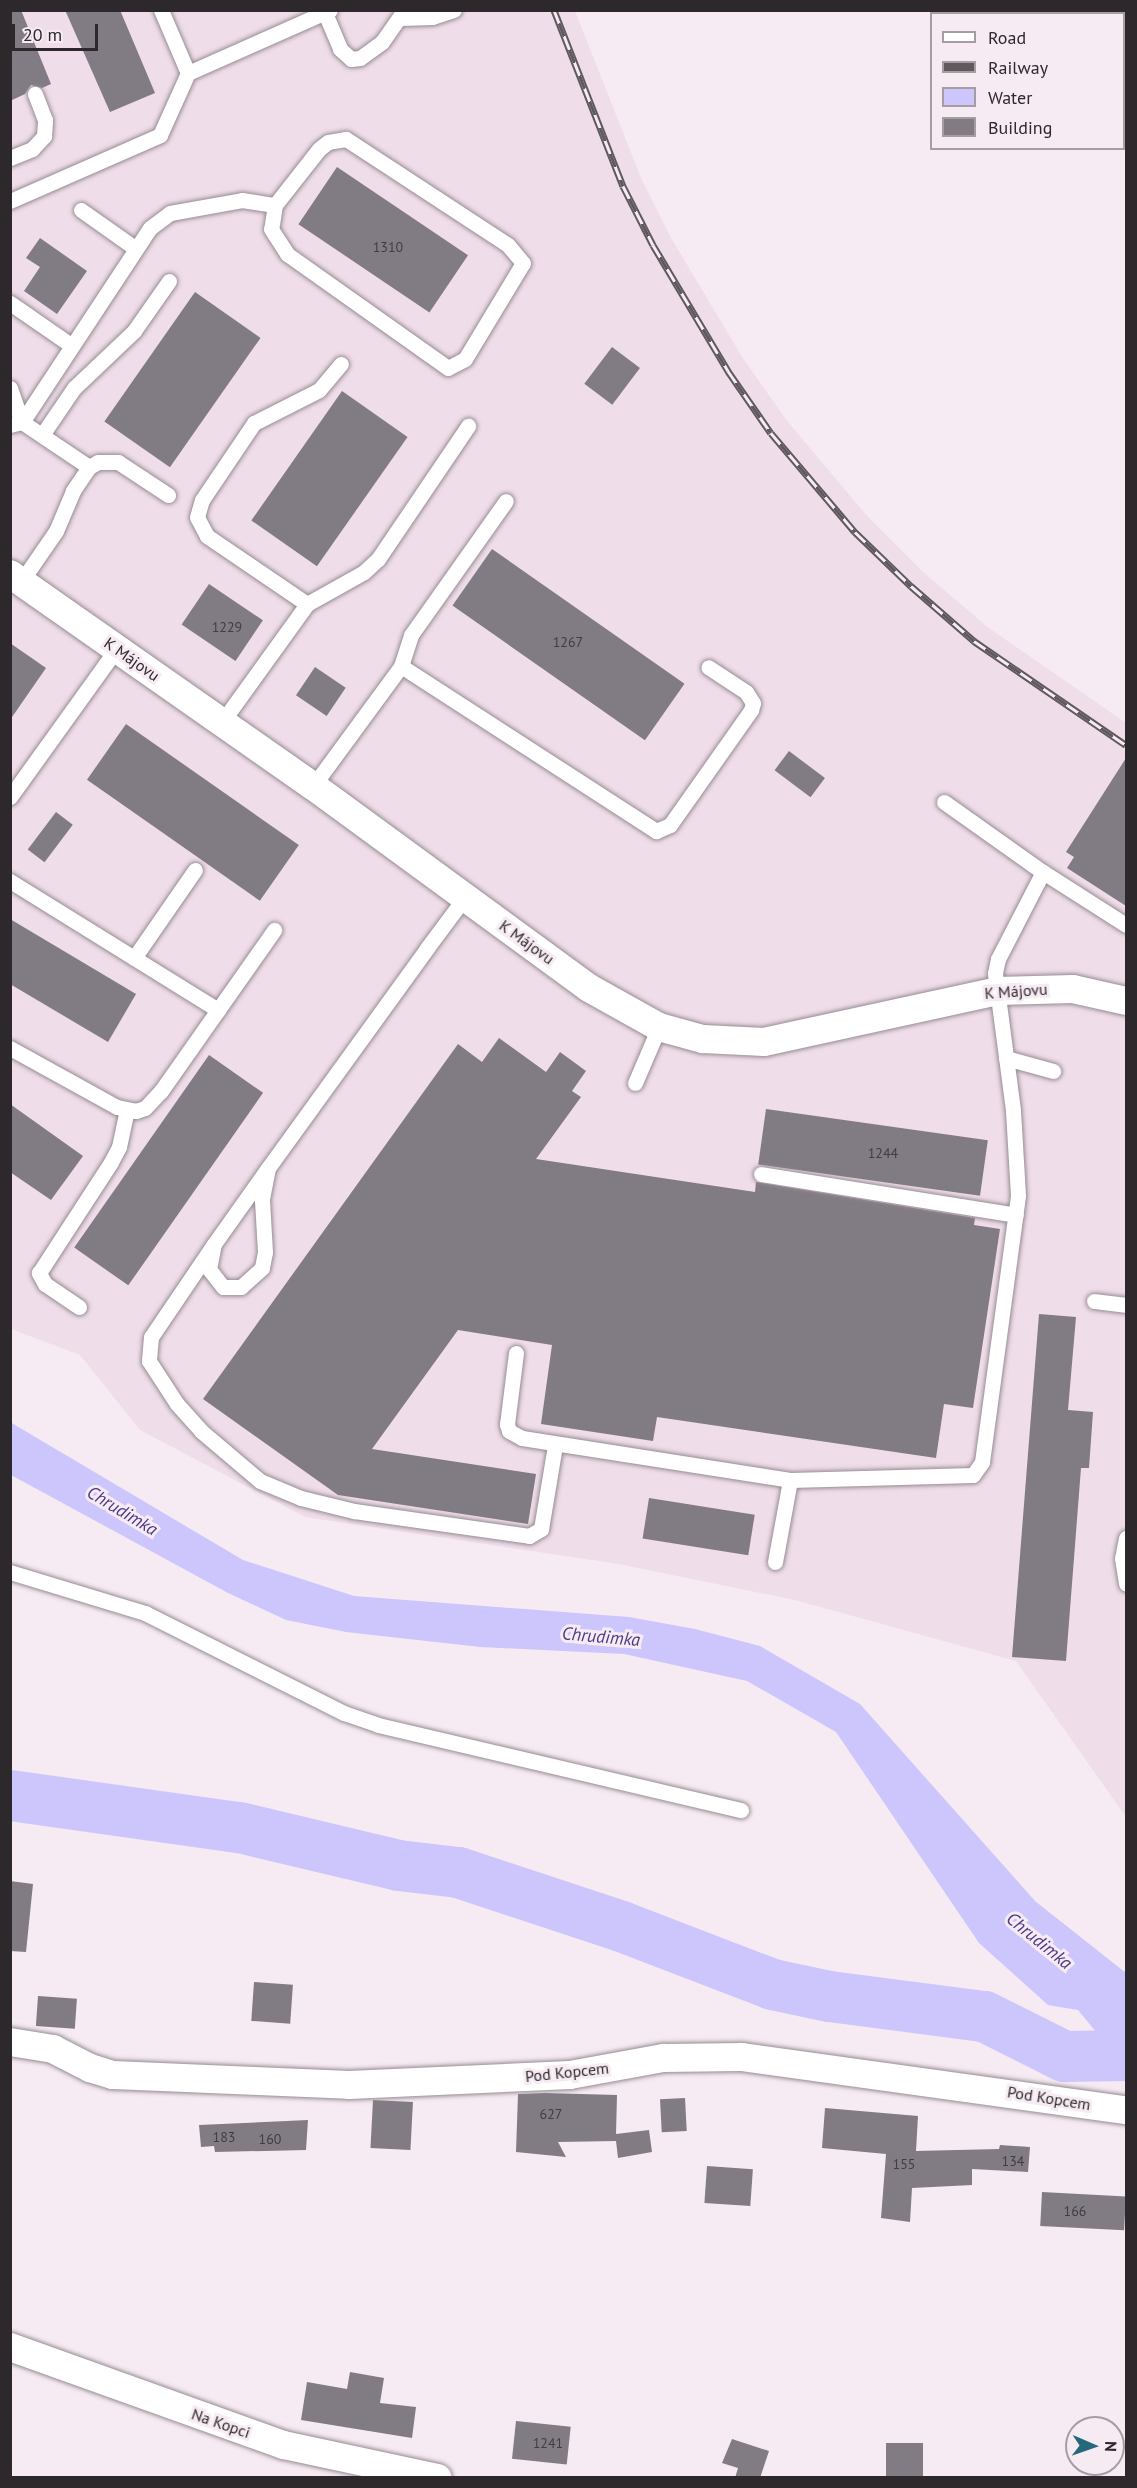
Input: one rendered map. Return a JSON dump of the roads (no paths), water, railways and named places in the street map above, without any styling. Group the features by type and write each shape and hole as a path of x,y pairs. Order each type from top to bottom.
{"street":[{"name":"K Májovu","path":"16,578 313,786 610,1003 659,1027 703,1039 764,1042 997,991 1073,989 1126,1001"},
{"name":"Pod Kopcem","path":"10,2042 53,2049 90,2068 113,2074 338,2085 570,2075 664,2058 742,2057 1126,2110"},
{"name":"Na Kopci","path":"10,2347 284,2445 438,2478"}],"lane":[{"path":"161,10 188,73"},
{"path":"10,201 151,142 167,125 188,73 327,12 340,49 351,59 360,58 382,42 402,14 432,17 454,10"},
{"path":"10,158 32,149 44,136 45,120 35,94"},
{"path":"346,139 508,245 523,263 465,359 448,368 286,254 271,229 275,205 319,149 328,142 346,139"},
{"path":"16,423 158,220 170,213 242,200 275,205"},
{"path":"81,210 136,249"},
{"path":"42,435 74,388 134,331 169,281"},
{"path":"10,303 72,345"},
{"path":"307,604 207,536 197,517 201,500 254,423 319,390 341,364"},
{"path":"10,388 16,423"},
{"path":"16,423 42,435 89,467"},
{"path":"222,722 307,604 364,572 378,559 468,426"},
{"path":"16,578 56,531 73,491 89,467 98,462 118,462 168,495"},
{"path":"313,786 401,666 411,635 506,501"},
{"path":"10,797 117,648"},
{"path":"401,666 656,831 670,825 751,710 753,703 746,692 708,667"},
{"path":"944,802 1043,872 1126,925"},
{"path":"134,958 195,870"},
{"path":"516,1353 509,1431 522,1438 555,1445 790,1480 966,1478 978,1471 1016,1215 1012,1110 997,991 998,959 1043,872"},
{"path":"10,880 218,1010"},
{"path":"465,897 214,1244 151,1337 149,1361 183,1411 228,1457 260,1481 301,1498 344,1509 529,1536 541,1529 555,1445"},
{"path":"10,1048 126,1110 136,1111 152,1101 274,930"},
{"path":"635,1083 659,1027"},
{"path":"1006,1058 1053,1071"},
{"path":"79,1306 45,1284 39,1273 111,1162 119,1147 126,1110"},
{"path":"214,1244 209,1269 216,1282 231,1288 241,1287 258,1275 266,1252 261,1207 268,1168"},
{"path":"761,1174 1016,1215"},
{"path":"1094,1301 1126,1305"},
{"path":"775,1562 790,1480"},
{"path":"1126,1538 1122,1558 1126,1584"},
{"path":"10,1572 145,1612 312,1698 378,1725 741,1810"}],"water":[{"name":"Chrudimka","path":"10,1422 243,1560 354,1596 629,1617 695,1629 760,1646 860,1704 1035,1901 1126,1973 1126,2058 1115,2055 1078,2010 1048,2005 979,1943 836,1732 747,1681 624,1654 480,1647 346,1632 286,1620 228,1593 11,1475"}],"waterway":[{"path":"10,1795 239,1827 398,1865 458,1872 621,1926 772,1984 829,1996 984,2016 1064,2056 1126,2055"}],"railway":[{"path":"554,10 623,186 653,245 728,371 771,433 855,532 911,586 974,641 1126,745"}]}
